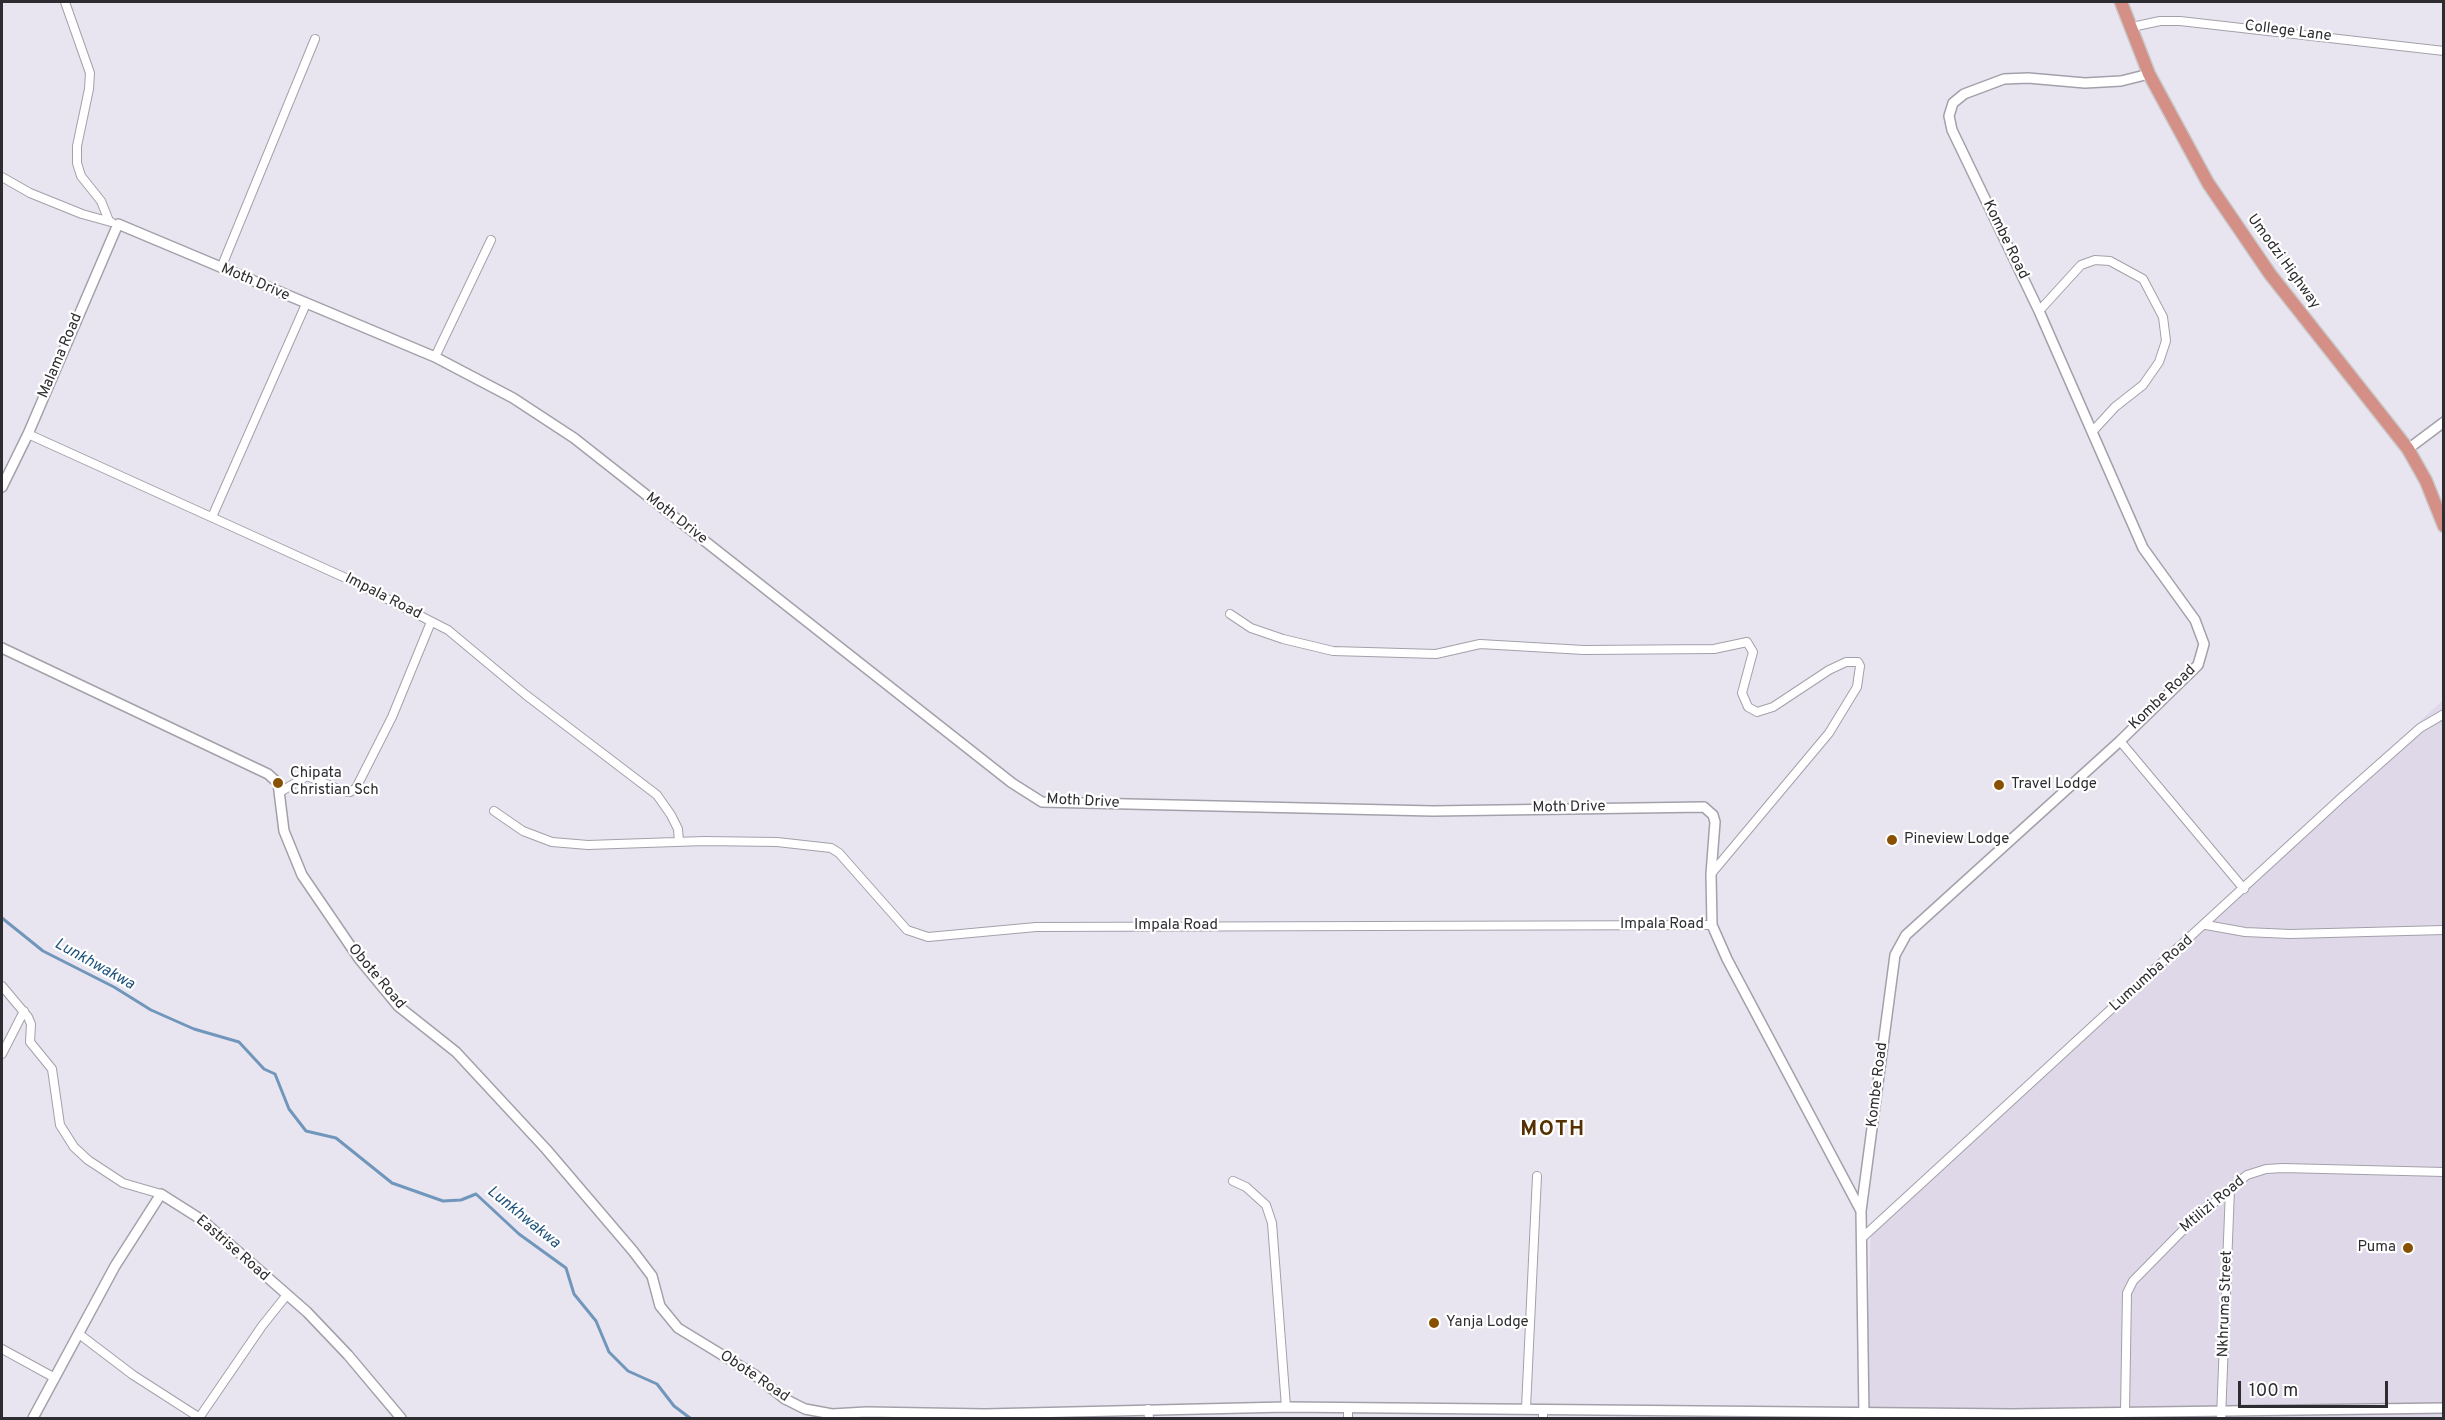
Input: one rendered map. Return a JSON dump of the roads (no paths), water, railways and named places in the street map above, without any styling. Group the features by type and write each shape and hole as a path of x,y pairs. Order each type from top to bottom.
{"highway":[{"name":"Umodzi Highway","path":"2121,2 2149,74 2208,183 2270,274 2408,449 2426,480 2444,526"}],"street":[{"path":"65,2 90,73 89,89 77,146 77,163 81,176 101,201 113,223"},
{"name":"College Lane","path":"2132,27 2160,21 2180,21 2444,51"},
{"path":"221,268 315,39"},
{"name":"Kombe Road","path":"1864,1416 1861,1211 1894,955 1906,935 2120,741 2198,665 2204,644 2195,620 2143,548 2039,311 1952,130 1949,116 1953,103 1964,94 2004,79 2121,81 2149,74"},
{"path":"2,177 30,193 82,214 113,223"},
{"name":"Moth Drive","path":"113,223 435,357 513,398 574,438 1002,776 1042,802 1433,811 1704,807 1713,815 1712,925 1726,959 1861,1211"},
{"name":"Malama Road","path":"2,487 28,434 113,223"},
{"path":"435,357 491,240"},
{"path":"2039,311 2081,265 2095,260 2110,261 2143,279 2163,316 2166,341 2159,362 2143,385 2115,407 2092,432"},
{"path":"212,517 306,304"},
{"path":"2408,449 2444,422"},
{"name":"Impala Road","path":"28,434 350,580 448,630 526,695 657,795 678,829 679,842"},
{"path":"1230,614 1251,628 1283,639 1333,651 1436,654 1480,644 1584,650 1714,649 1747,642 1753,652 1742,693 1748,707 1757,711 1773,707 1846,662 1858,662 1860,666 1857,687 1829,733 1711,874"},
{"path":"2,648 268,774 278,783 279,792 307,776 350,792 356,788 393,717 431,622"},
{"name":"Lumumba Road","path":"1863,1237 2420,728 2444,714"},
{"path":"2120,741 2244,889"},
{"name":"Obote Road","path":"279,792 284,831 302,875 360,960 398,1006 456,1052 546,1149 652,1276 660,1306 678,1328 755,1375 785,1399 822,1416 1148,1414 1286,1407 1348,1413 1526,1408 1543,1414 1864,1416 2125,1412 2221,1415 2444,1408"},
{"name":"Impala Road","path":"494,811 523,831 552,842 588,845 777,842 831,848 839,853 907,930 928,937 1036,927 1712,925"},
{"path":"2206,925 2245,932 2290,934 2444,930"},
{"path":"2,986 24,1011 31,1024 30,1042 52,1069 60,1125 74,1147 88,1160 123,1183 161,1194 115,1266 33,1419"},
{"path":"2,1054 24,1011"},
{"name":"Mtilizi Road","path":"2125,1412 2127,1293 2133,1281 2190,1223 2247,1175 2266,1169 2444,1172"},
{"path":"1526,1408 1537,1176"},
{"path":"1233,1181 1246,1187 1266,1205 1272,1223 1286,1407"},
{"name":"Nkhruma Street","path":"2221,1415 2230,1189"},
{"name":"Eastrise Road","path":"161,1194 201,1220 307,1312 348,1355 401,1419"},
{"path":"79,1334 133,1375 200,1418 262,1326 286,1296"},
{"path":"2,1349 55,1378"}],"waterway":[{"name":"Lunkhwakwa","path":"2,918 43,951 114,987 151,1010 194,1029 239,1042 264,1069 275,1074 289,1109 306,1131 336,1138 392,1183 443,1201 461,1200 476,1194 519,1234 566,1268 574,1294 596,1321 609,1352 628,1371 657,1384 674,1406 690,1418"}],"place":[{"name":"Chipata Christian Sch","path":"278,783"},
{"name":"Travel Lodge","path":"1999,785"},
{"name":"Pineview Lodge","path":"1892,840"},
{"name":"Puma","path":"2408,1248"},
{"name":"Yanja Lodge","path":"1434,1323"}],"district":[{"name":"MOTH","path":"1553,1131"}]}
